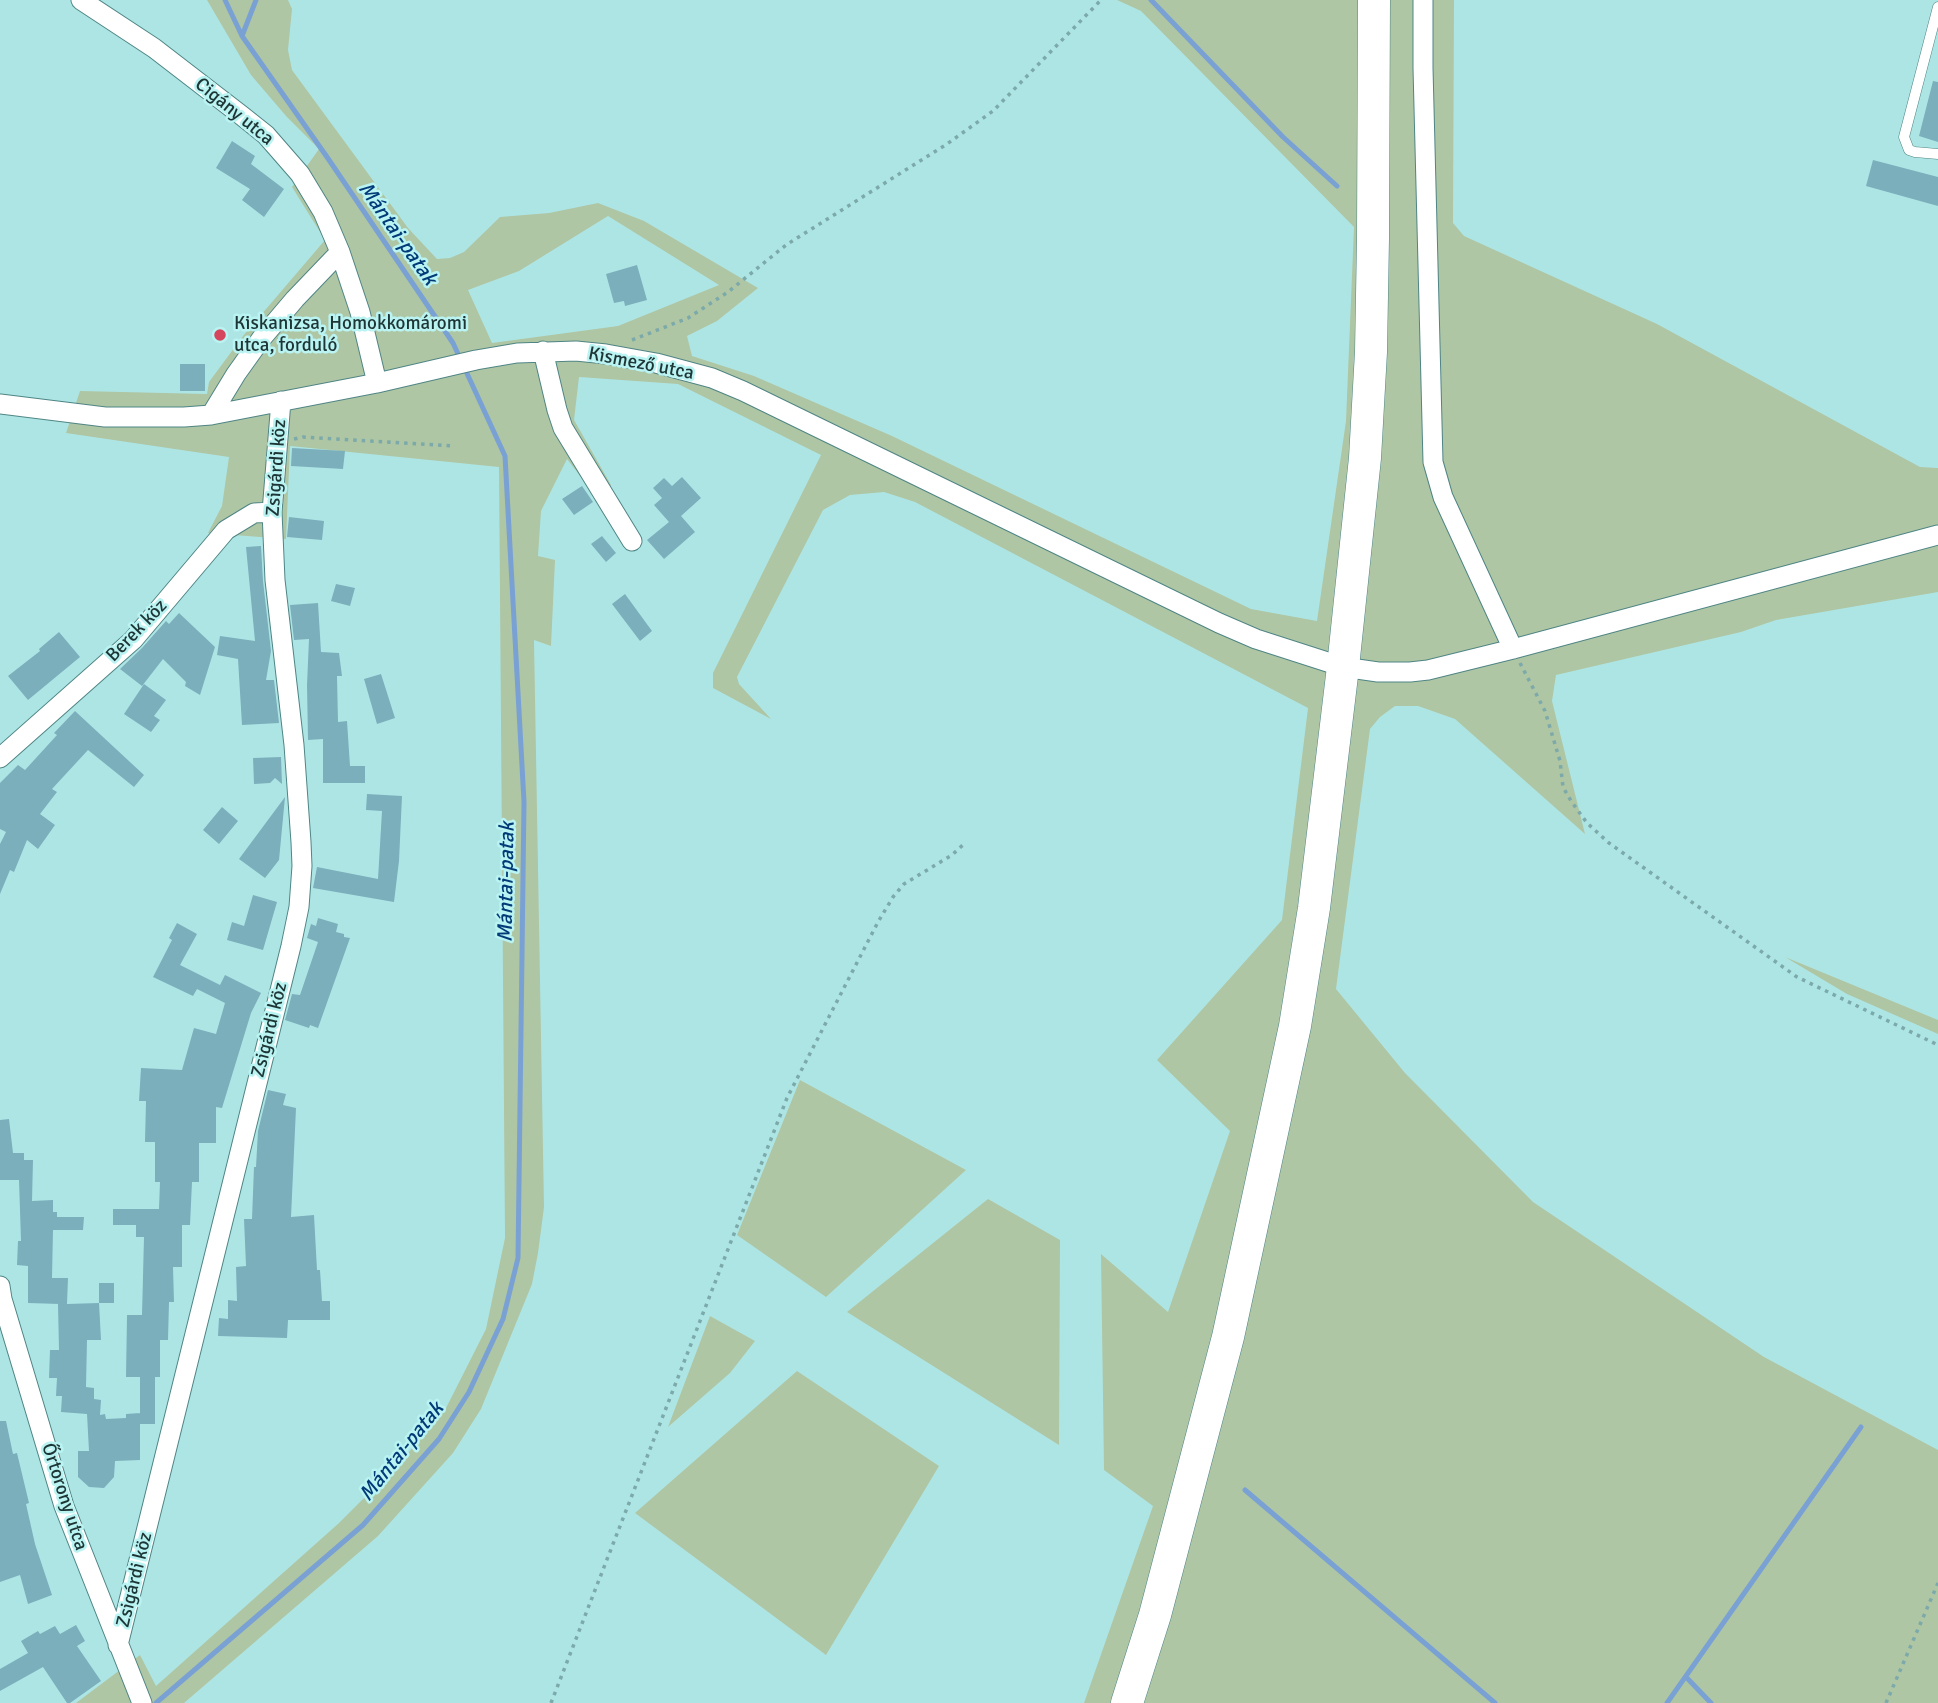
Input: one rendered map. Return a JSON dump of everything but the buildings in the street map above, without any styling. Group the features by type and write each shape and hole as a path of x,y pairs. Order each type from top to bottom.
{"main road":[{"path":"1127,1703 1154,1615 1228,1337 1295,1027 1314,908 1365,458 1371,352 1374,0"}],"street":[{"name":"Cigány utca","path":"81,0 154,48 266,135 282,152 311,190 340,252 367,337 377,383"},
{"path":"1423,0 1433,463 1443,497 1513,649"},
{"path":"211,415 261,338 340,252"},
{"path":"543,351 556,410 563,428 632,541"},
{"name":"Kismező utca","path":"0,404 130,419 211,415 517,353 543,351 606,354 667,365 712,378 743,391 1219,623 1276,647 1343,667 1378,672 1428,670 1938,535"},
{"name":"Zsigárdi köz","path":"118,1645 299,907 301,842 294,746 275,580 272,512 281,401"},
{"name":"Berek köz","path":"0,758 133,639 226,530 254,513 272,512"},
{"name":"Őrtorony utca","path":"0,1286 64,1506 142,1703"}],"lane":[{"path":"1938,7 1904,136 1909,150 1938,154"}],"path":[{"path":"606,354 621,344 688,318 728,292 786,245 947,144 993,111 1101,0"},
{"path":"278,443 303,437 453,446"},
{"path":"1513,649 1545,711 1560,761 1563,787 1587,823 1609,842 1797,977 1938,1045"},
{"path":"551,1703 787,1098 893,897 904,884 952,855 965,843"},
{"path":"1886,1703 1938,1583"}],"green space":[{"path":"207,0 288,0 292,9 288,50 292,70 408,228 437,259 450,258 464,252 500,217 549,213 598,203 644,221 758,288 717,321 687,336 692,356 754,376 892,436 1251,609 1317,621 1346,421 1354,227 1141,11 1117,0 1454,0 1453,223 1464,236 1657,324 1920,467 1938,468 1938,592 1776,620 1741,632 1556,675 1552,701 1585,834 1455,719 1418,706 1395,706 1370,729 1336,989 1405,1073 1533,1202 1764,1357 1938,1450 1938,1703 1084,1703 1153,1506 1104,1470 1101,1254 1168,1312 1230,1131 1157,1060 1282,920 1308,708 915,502 884,492 850,495 823,510 737,677 739,684 771,719 713,688 713,673 821,455 678,384 579,377 574,420 611,485 598,499 567,459 541,511 538,556 555,560 551,646 534,640 544,1207 532,1284 481,1409 453,1453 378,1536 184,1703 76,1703 140,1655 156,1686 339,1523 402,1460 445,1410 486,1329 505,1238 499,467 290,446 286,539 208,533 222,506 229,457 66,433 80,391 207,394 209,382 243,336 325,240 292,187 319,149 251,75","holes":["608,216 719,285 618,326 492,343 468,290 519,271"]},
{"path":"1785,957 1938,1020 1938,1034 1847,994"},
{"path":"800,1080 966,1170 826,1297 737,1235"},
{"path":"988,1199 1060,1240 1059,1445 847,1312"},
{"path":"710,1316 755,1341 730,1373 668,1427"},
{"path":"797,1371 939,1466 826,1655 635,1513"}],"waterway":[{"name":"Mántai-patak","path":"156,1703 363,1525 439,1439 469,1392 503,1319 518,1258 524,802 505,456 453,343 242,36 225,0"},
{"path":"242,36 256,0"},
{"path":"1151,0 1283,137 1337,186"},
{"path":"1667,1703 1861,1427"},
{"path":"1245,1490 1495,1703"},
{"path":"1686,1677 1711,1703"}],"place":[{"name":"Kiskanizsa, Homokkomáromi utca, forduló","path":"220,335"}]}
